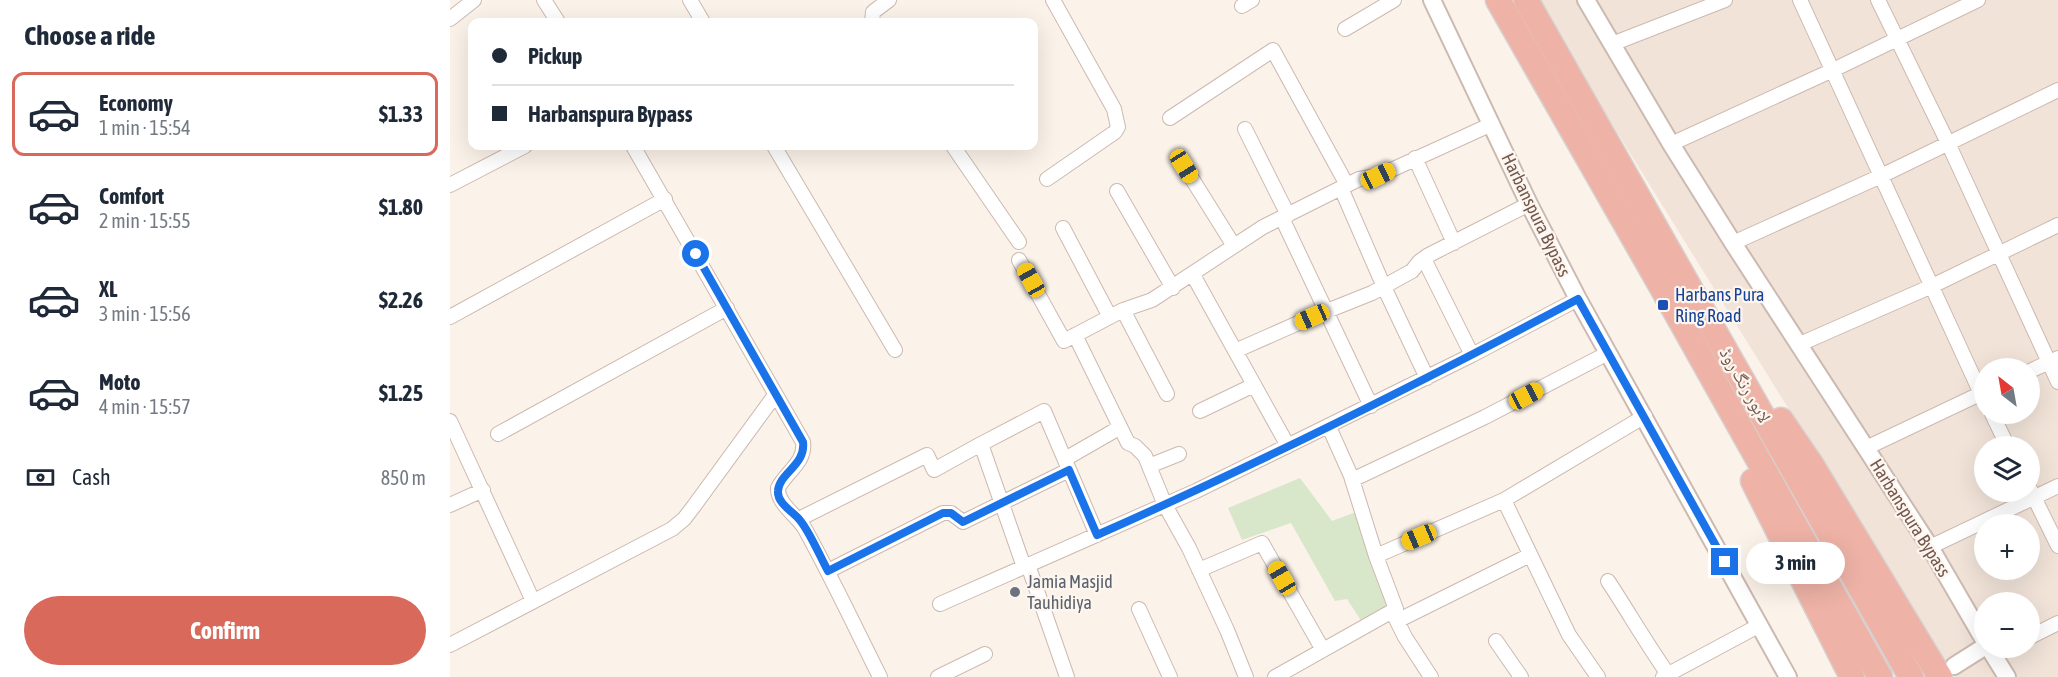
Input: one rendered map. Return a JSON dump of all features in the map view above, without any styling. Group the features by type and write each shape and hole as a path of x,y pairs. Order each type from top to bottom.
{"highway":[{"name":"لاہور رنگ روڈ","path":"1498,0 1880,677"},
{"name":"لاہور رنگ روڈ","path":"1526,0 1911,677"},
{"path":"1691,290 1811,464 1947,671"},
{"path":"1669,300 1756,486 1852,677"}],"street":[{"path":"450,19 474,0"},
{"path":"544,0 555,18"},
{"path":"690,0 701,18"},
{"path":"872,18 873,12 889,0"},
{"path":"1047,179 1115,132 1118,127 1114,109 1053,0"},
{"path":"1345,29 1394,0"},
{"name":"Harbanspura Bypass","path":"1432,0 1529,204 1578,299 1788,677"},
{"name":"Harbanspura Bypass","path":"1586,0 1671,144 1930,547 1974,623"},
{"path":"1612,44 1725,0"},
{"path":"1800,0 1974,374"},
{"path":"1878,0 2053,360 2058,382"},
{"path":"1671,144 1978,0"},
{"path":"1170,118 1273,50 1344,187 1384,287 1426,378"},
{"path":"1733,243 1881,176 2058,90"},
{"path":"1019,260 1064,341 1123,310 1152,300 1173,288 1263,227 1359,179 1378,176 1492,124"},
{"path":"1245,129 1371,406"},
{"path":"450,185 517,150"},
{"path":"635,150 803,442 804,447 799,460 780,484 778,493 780,499 799,519 828,571 880,677"},
{"path":"776,150 895,350"},
{"path":"955,150 1019,242"},
{"path":"1415,158 1454,243"},
{"path":"1184,166 1234,246"},
{"path":"1117,191 1173,288"},
{"path":"450,317 665,199"},
{"path":"1235,351 1384,287 1412,271 1424,259 1529,204"},
{"path":"1800,344 1932,286 2058,225"},
{"path":"1063,228 1110,317"},
{"path":"1424,259 1472,355"},
{"path":"1192,275 1288,446"},
{"path":"940,604 1165,505 1329,427 1578,299"},
{"path":"498,434 727,308"},
{"path":"1123,310 1167,394"},
{"path":"1075,335 1119,428 1128,443 1135,446 1145,456 1165,505 1227,630 1246,677"},
{"path":"1352,480 1485,417 1608,353"},
{"path":"1200,411 1254,384"},
{"path":"450,645 672,529 684,519 775,395"},
{"path":"1866,448 1974,399"},
{"path":"799,519 927,455 934,470 1044,411 1097,535"},
{"path":"1376,556 1504,500 1645,416"},
{"path":"451,427 483,490 533,601"},
{"path":"1329,427 1352,480 1376,556 1396,609 1394,616 1431,677"},
{"path":"828,571 943,513 951,513 963,522 1002,503 1067,465 1119,428"},
{"path":"981,444 1067,677"},
{"path":"1149,466 1179,454"},
{"path":"2040,491 2058,486"},
{"path":"450,505 483,490"},
{"path":"1504,500 1569,635 1598,677"},
{"path":"1930,547 2014,502"},
{"path":"2036,502 2058,546"},
{"path":"1199,570 1262,543 1323,650"},
{"path":"1275,677 1323,650 1394,616 1530,555"},
{"path":"1608,581 1638,625 1667,676 1760,625"},
{"path":"1139,609 1170,677"},
{"path":"2040,632 2058,623"},
{"path":"1496,641 1521,677"},
{"path":"938,677 985,654"},
{"path":"1947,671 1976,658"},
{"path":"1998,658 2007,677"}],"shaded area":[{"path":"1535,0 2058,0 2058,677 1955,677"}],"green space":[{"path":"1300,478 1332,521 1356,512 1387,606 1362,622 1347,599 1335,601 1291,523 1242,540 1228,508"}],"place":[{"name":"Harbans Pura Ring Road","path":"1663,305"},
{"name":"Jamia Masjid Tauhidiya","path":"1015,592"}],"route":[{"path":"696,254 803,442 804,447 799,460 780,484 778,493 780,499 799,519 828,571 943,513 951,513 963,522 1069,470 1097,535 1196,491 1335,424 1578,299 1725,562"}]}
